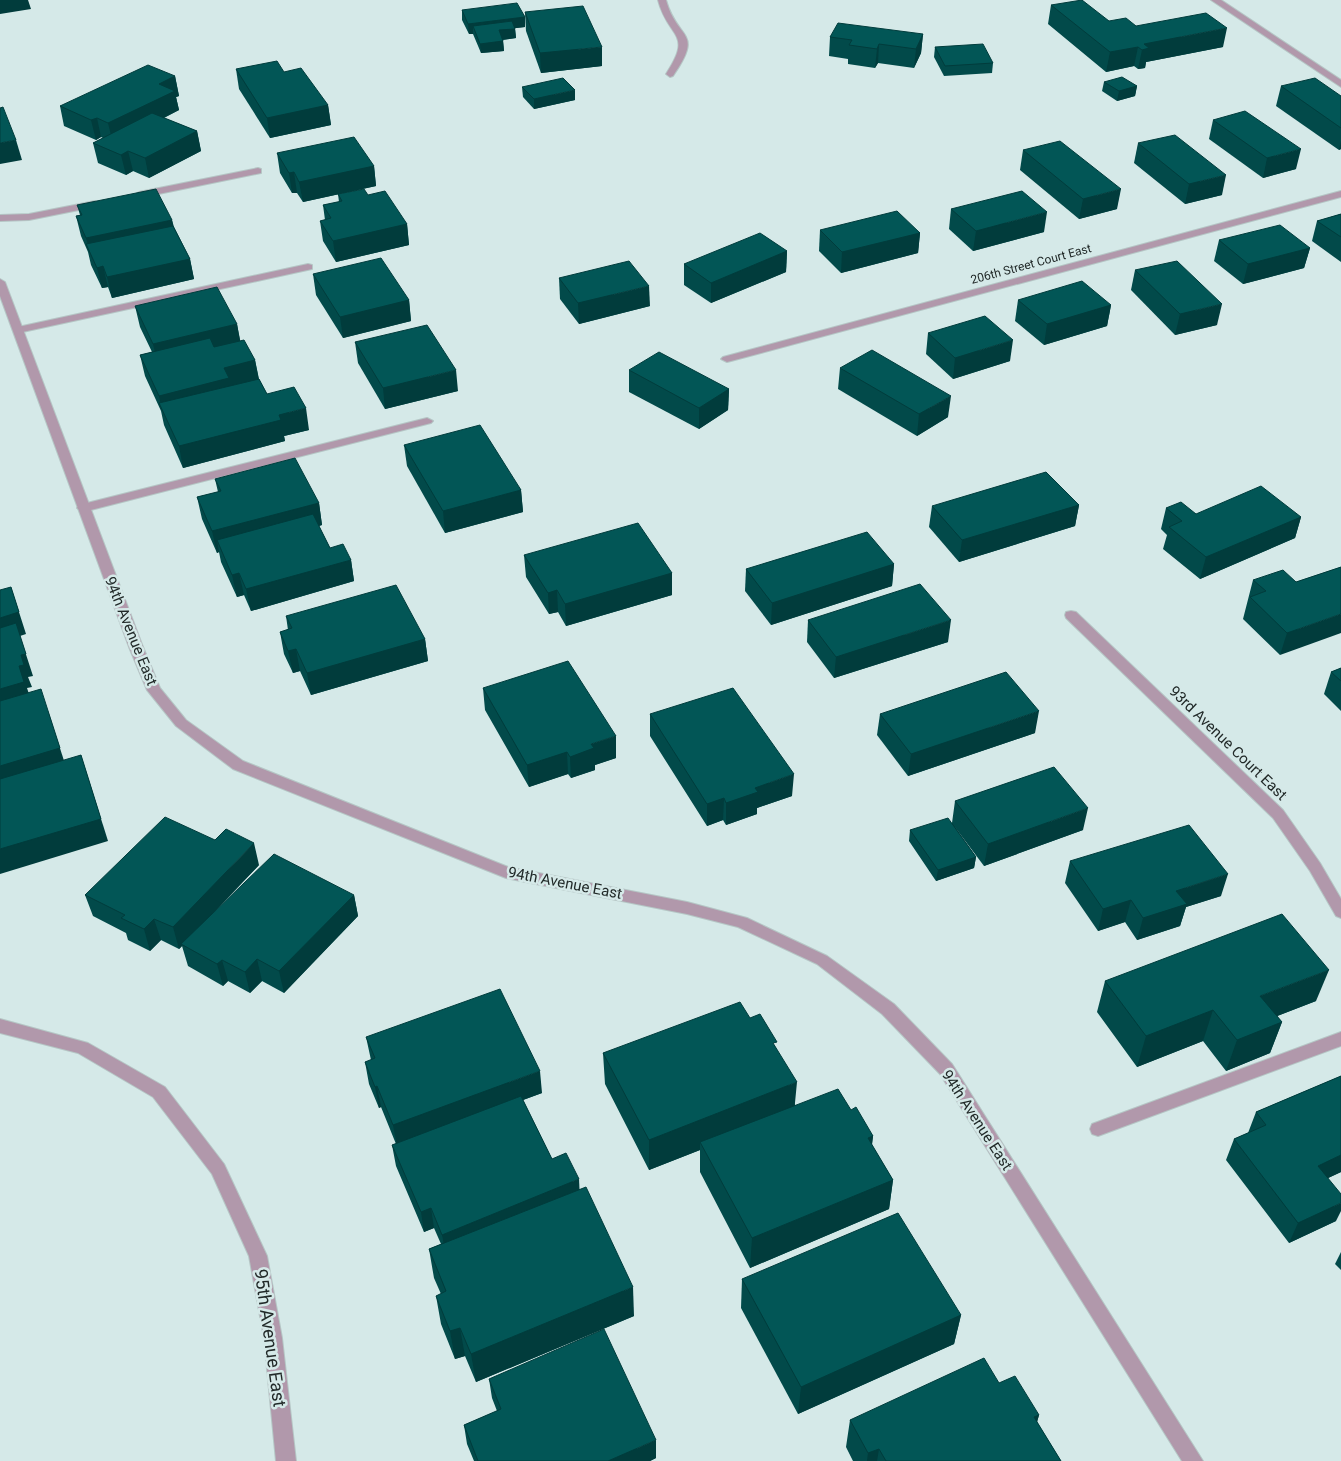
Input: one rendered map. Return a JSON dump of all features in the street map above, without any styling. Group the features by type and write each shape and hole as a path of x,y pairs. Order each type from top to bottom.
{"street":[{"path":"662,0 663,10 682,38 686,48 683,57 670,74"},
{"path":"1215,0 1341,84"},
{"path":"124,198 258,172"},
{"name":"206th Street Court East","path":"727,359 1341,194"},
{"path":"0,218 29,217 105,202"},
{"path":"18,330 308,267"},
{"name":"94th Avenue East","path":"0,282 83,508 154,690 181,722 238,765 506,872 678,906 742,922 822,960 888,1009 946,1069 1193,1461"},
{"path":"83,508 427,421"},
{"name":"93rd Avenue Court East","path":"1071,615 1278,814 1315,866 1341,912"},
{"name":"95th Avenue East","path":"0,1026 82,1048 159,1092 218,1169 258,1256 273,1338 286,1461"},
{"path":"1098,1129 1341,1039"}],"building":[{"path":"1082,0 1109,21 1126,18 1136,26 1206,13 1227,28 1144,44 1149,48 1142,50 1138,47 1110,52 1051,5"},
{"path":"517,3 525,17 468,24 462,10"},
{"path":"583,6 602,47 540,53 525,12"},
{"path":"512,21 515,29 499,30 503,41 480,44 473,26"},
{"path":"838,23 923,34 916,49 879,44 877,49 849,45 852,40 830,37"},
{"path":"983,44 993,63 945,66 935,47"},
{"path":"277,61 284,72 301,68 328,105 267,118 236,69"},
{"path":"148,65 175,76 159,84 175,91 108,123 97,118 91,120 60,106"},
{"path":"1122,77 1137,86 1119,91 1104,82"},
{"path":"563,78 575,90 534,99 522,87"},
{"path":"1315,78 1341,96 1341,128 1281,86"},
{"path":"3,107 16,140 0,143 0,108"},
{"path":"1245,111 1301,149 1267,158 1213,120"},
{"path":"152,113 197,131 145,158 128,151 121,155 93,143"},
{"path":"1175,135 1226,175 1189,184 1138,143"},
{"path":"354,137 374,166 299,182 294,172 289,173 277,153"},
{"path":"1060,141 1121,189 1083,199 1023,150"},
{"path":"156,189 172,220 86,238 76,216 82,215 77,205"},
{"path":"364,189 368,195 385,191 407,224 333,241 320,221 331,218 323,205 342,201 338,194"},
{"path":"1022,191 1047,212 976,231 951,209"},
{"path":"897,211 920,233 842,252 820,230"},
{"path":"1341,214 1341,237 1317,221"},
{"path":"1280,225 1310,248 1248,264 1219,240"},
{"path":"173,226 190,259 107,277 103,266 97,268 86,244"},
{"path":"760,233 787,251 711,283 684,264"},
{"path":"381,258 409,300 340,317 313,274"},
{"path":"629,261 649,286 578,303 559,278"},
{"path":"1177,261 1222,304 1180,314 1135,270"},
{"path":"1082,281 1111,305 1047,324 1018,300"},
{"path":"217,287 237,324 153,344 135,306"},
{"path":"985,316 1013,340 955,358 928,333"},
{"path":"427,325 456,370 383,388 355,342"},
{"path":"210,338 214,347 244,340 255,360 224,368 229,378 159,396 140,355"},
{"path":"872,350 951,396 919,414 840,368"},
{"path":"659,352 729,389 699,408 629,370"},
{"path":"259,379 267,394 294,387 306,408 279,415 281,420 179,446 159,403"},
{"path":"480,425 521,490 443,511 404,445"},
{"path":"295,458 319,503 212,531 197,497 221,491 215,479"},
{"path":"1046,472 1079,505 962,540 932,506"},
{"path":"1261,486 1301,517 1206,557 1169,527 1182,521 1166,508 1181,502 1196,514"},
{"path":"313,514 330,548 343,544 351,560 246,589 239,573 232,575 217,540"},
{"path":"638,523 672,573 565,604 557,590 548,593 524,555"},
{"path":"867,532 894,564 772,603 746,569"},
{"path":"1341,567 1341,614 1287,633 1250,597 1266,591 1253,580 1283,570 1296,582"},
{"path":"920,584 951,620 836,657 808,620"},
{"path":"396,585 425,639 307,673 296,649 288,651 280,632 292,628 286,616"},
{"path":"11,587 19,612 0,618 0,590"},
{"path":"16,623 26,654 21,655 24,665 19,666 24,682 0,689 0,628"},
{"path":"568,661 616,736 591,744 594,748 570,757 567,752 527,765 483,688"},
{"path":"1341,668 1341,681 1331,672"},
{"path":"1006,672 1039,711 911,754 880,714"},
{"path":"733,688 794,774 755,788 758,792 726,803 724,798 707,804 650,714"},
{"path":"41,689 60,748 0,766 0,701"},
{"path":"81,755 101,819 0,849 0,779"},
{"path":"1054,767 1088,808 988,844 955,801"},
{"path":"165,817 215,840 226,829 254,843 173,927 154,919 144,929 121,918 125,915 85,895"},
{"path":"948,818 976,857 938,870 910,830"},
{"path":"1189,825 1228,874 1176,891 1187,904 1143,918 1131,900 1103,909 1070,861"},
{"path":"274,854 354,895 279,971 257,959 245,972 222,960 217,964 181,944"},
{"path":"1282,914 1329,970 1260,996 1282,1022 1237,1040 1213,1010 1146,1036 1105,981"},
{"path":"500,989 540,1071 393,1125 365,1062 375,1058 366,1037"},
{"path":"740,1002 750,1018 760,1014 777,1042 773,1043 797,1082 649,1140 603,1053"},
{"path":"1341,1076 1341,1155 1318,1166 1341,1194 1341,1203 1298,1223 1234,1139 1266,1125 1256,1112"},
{"path":"838,1089 851,1110 856,1107 873,1136 868,1138 893,1180 752,1238 700,1142"},
{"path":"521,1096 552,1159 566,1153 579,1179 442,1235 431,1208 421,1212 392,1145"},
{"path":"586,1187 633,1287 471,1354 460,1328 450,1331 436,1296 446,1291 429,1249"},
{"path":"898,1213 961,1315 801,1387 742,1279"},
{"path":"604,1329 656,1440 608,1461 478,1461 464,1425 501,1409 489,1379"},
{"path":"984,1358 999,1383 1015,1376 1039,1415 1034,1417 1061,1461 886,1461 879,1449 868,1453 850,1420"}]}
